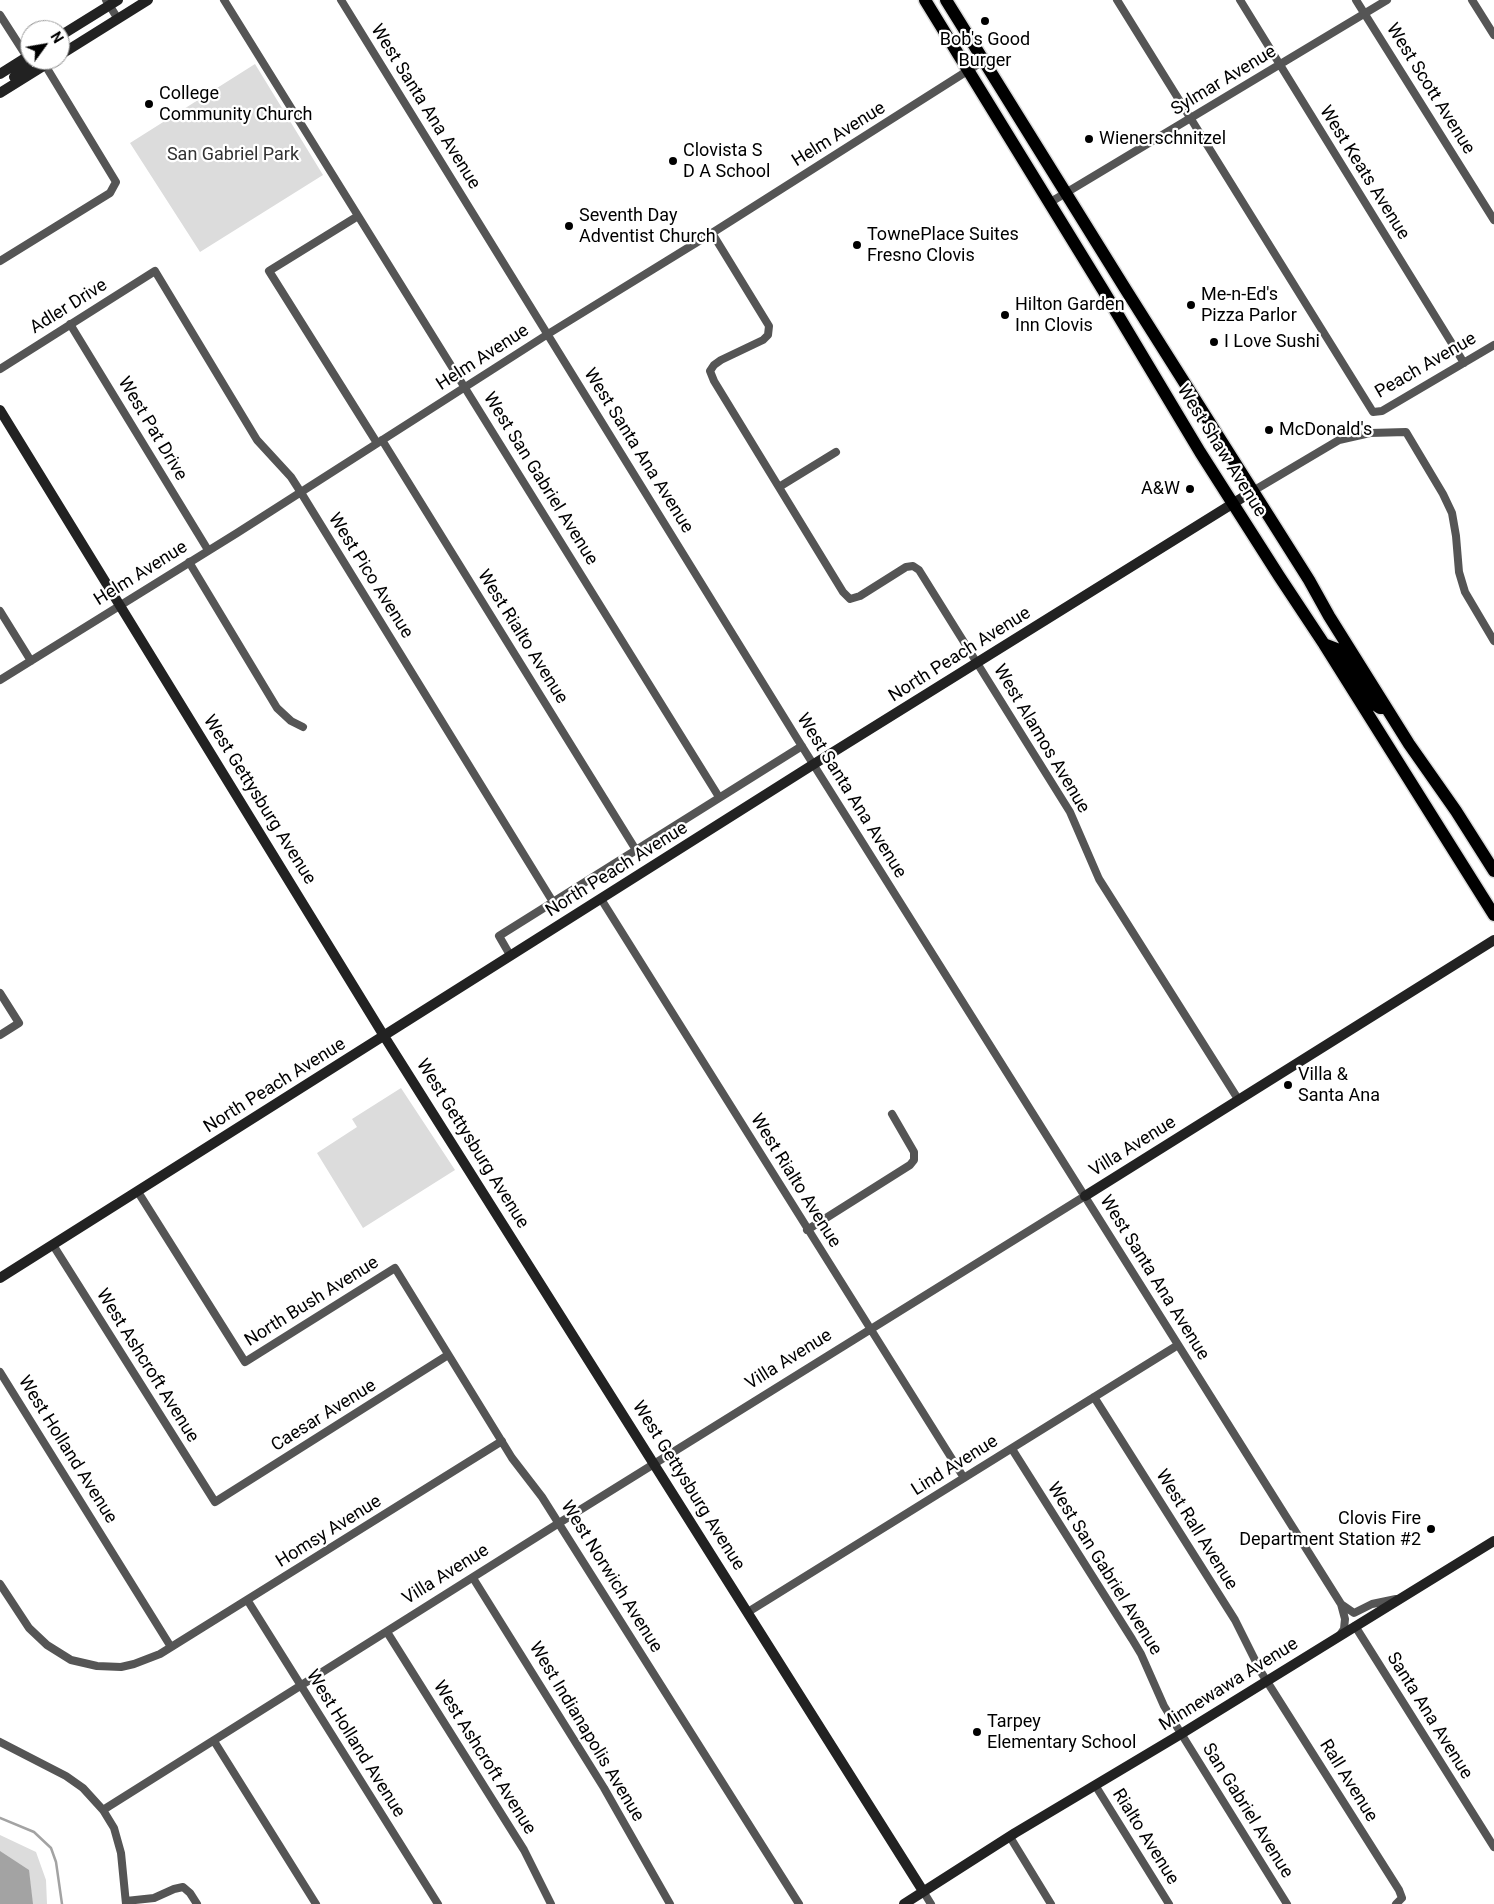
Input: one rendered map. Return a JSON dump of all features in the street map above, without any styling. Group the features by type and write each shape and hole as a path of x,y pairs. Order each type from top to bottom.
{"main road":[{"name":"West Shaw Avenue","path":"924,0 1232,503 1324,644 1494,915"},
{"name":"West Shaw Avenue","path":"946,0 1253,491 1386,708 1494,871"},
{"path":"1324,644 1337,649 1371,702 1380,708 1386,708"}],"street":[{"path":"70,50 148,0"},
{"name":"West San Gabriel Avenue","path":"224,0 718,797"},
{"name":"West Santa Ana Avenue","path":"341,0 802,746 1341,1604 1345,1619 1344,1628 1340,1635"},
{"path":"1117,0 1190,119"},
{"name":"West Keats Avenue","path":"1240,0 1464,363"},
{"name":"West Scott Avenue","path":"1356,0 1494,220"},
{"name":"Sylmar Avenue","path":"1050,203 1387,0"},
{"path":"1472,0 1494,35"},
{"path":"70,29 111,2 118,19"},
{"path":"0,15 20,44"},
{"path":"0,74 20,61"},
{"name":"Helm Avenue","path":"0,680 466,388 548,334 712,234 983,61"},
{"path":"0,85 24,70"},
{"path":"0,93 36,70"},
{"path":"0,261 110,192 116,182 53,70"},
{"name":"Peach Avenue","path":"1190,119 1373,412 1382,411 1494,345"},
{"name":"West Rialto Avenue","path":"358,216 269,271 636,850"},
{"name":"West Alamos Avenue","path":"712,234 769,326 768,335 763,340 714,365 710,371 714,381 843,592 850,599 860,596 906,567 913,566 919,570 1070,812 1099,879 1238,1099"},
{"name":"Adler Drive","path":"0,369 155,271"},
{"name":"West Pico Avenue","path":"155,271 257,440 300,491 553,902"},
{"name":"West Pat Drive","path":"70,324 208,550"},
{"name":"West Gettysburg Avenue","path":"0,410 121,604 384,1036 923,1891"},
{"path":"1253,491 1339,440 1370,433 1406,432 1443,494 1452,513 1459,572 1465,592 1494,641"},
{"path":"779,487 836,452"},
{"name":"North Peach Avenue","path":"0,1278 814,764 1253,491"},
{"path":"188,562 277,708 291,721 303,726"},
{"path":"0,611 30,661"},
{"path":"510,956 499,936 802,746"},
{"name":"West Rialto Avenue","path":"601,899 964,1478"},
{"name":"Villa Avenue","path":"103,1810 559,1523 1494,940"},
{"path":"0,993 19,1023 0,1035"},
{"path":"807,1230 910,1165 914,1160 914,1152 892,1114"},
{"name":"North Bush Avenue","path":"138,1192 245,1362 395,1268"},
{"name":"West Ashcroft Avenue","path":"53,1245 215,1502"},
{"name":"West Norwich Avenue","path":"395,1268 502,1441 559,1523 799,1904"},
{"name":"Lind Avenue","path":"748,1612 1178,1344"},
{"name":"Caesar Avenue","path":"215,1502 448,1355"},
{"name":"West Holland Avenue","path":"0,1372 171,1647"},
{"name":"West Rall Avenue","path":"1094,1397 1235,1620 1267,1681"},
{"name":"Homsy Avenue","path":"0,1584 29,1628 48,1645 71,1660 97,1666 121,1667 148,1660 248,1601 502,1441"},
{"name":"West San Gabriel Avenue","path":"1012,1449 1141,1654 1164,1706 1181,1734"},
{"name":"Minnewawa Avenue","path":"904,1904 1010,1837 1494,1541"},
{"name":"West Indianapolis Avenue","path":"473,1578 604,1788 670,1904"},
{"path":"1341,1604 1354,1613 1372,1604 1400,1598"},
{"name":"West Holland Avenue","path":"248,1601 438,1904"},
{"name":"Santa Ana Avenue","path":"1355,1626 1494,1847"},
{"name":"West Ashcroft Avenue","path":"387,1632 524,1850 551,1904"},
{"name":"Rall Avenue","path":"1267,1681 1399,1890 1399,1901"},
{"name":"San Gabriel Avenue","path":"1181,1734 1287,1904"},
{"path":"214,1741 316,1904"},
{"path":"0,1742 66,1776 83,1788 103,1810 114,1828 121,1853 126,1902 154,1898 174,1888 183,1887 190,1893 197,1904"},
{"name":"Rialto Avenue","path":"1095,1786 1169,1904"},
{"path":"1010,1837 1051,1904"},
{"path":"923,1891 931,1904"}],"green space":[{"name":"San Gabriel Park","path":"255,64 323,175 200,252 130,143"},
{"path":"401,1088 455,1170 363,1228 317,1153 357,1127 352,1119"},
{"path":"0,1835 36,1852 46,1880 47,1904 0,1904"}],"shaded area":[{"path":"0,1851 29,1870 33,1904 0,1904"}],"waterway":[{"path":"0,1818 34,1832 51,1848 56,1862 62,1904"}],"place":[{"name":"Bob's Good Burger","path":"985,21"},
{"name":"College Community Church","path":"149,104"},
{"name":"Wienerschnitzel","path":"1089,139"},
{"name":"Clovista S D A School","path":"673,161"},
{"name":"Seventh Day Adventist Church","path":"569,226"},
{"name":"TownePlace Suites Fresno Clovis","path":"857,245"},
{"name":"Me-n-Ed's Pizza Parlor","path":"1191,305"},
{"name":"Hilton Garden Inn Clovis","path":"1005,315"},
{"name":"I Love Sushi","path":"1214,342"},
{"name":"McDonald's","path":"1269,430"},
{"name":"A&W","path":"1190,489"},
{"name":"Villa & Santa Ana","path":"1288,1085"},
{"name":"Clovis Fire Department Station #2","path":"1431,1529"},
{"name":"Tarpey Elementary School","path":"977,1732"}]}
